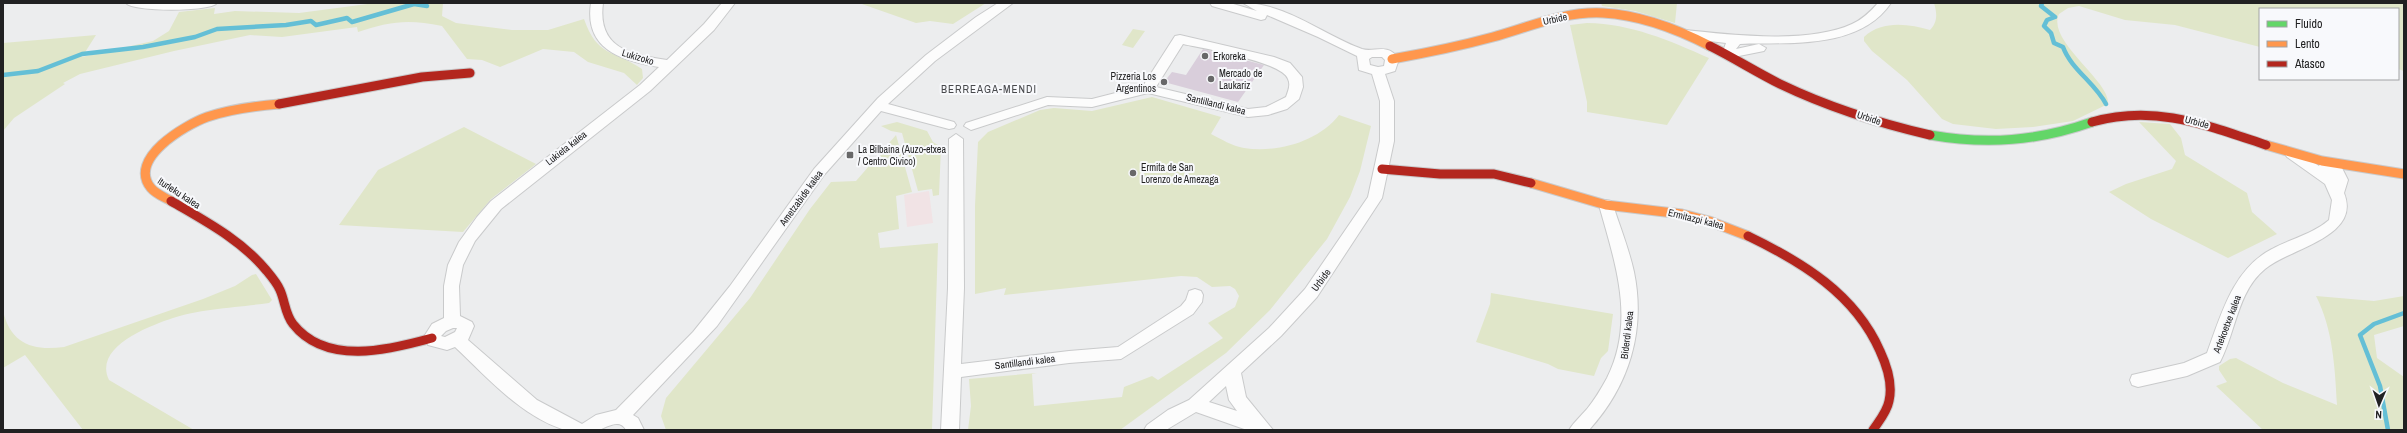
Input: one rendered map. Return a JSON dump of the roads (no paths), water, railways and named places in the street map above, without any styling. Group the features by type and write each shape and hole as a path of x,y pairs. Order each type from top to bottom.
{"street":[{"path":"132,3 169,7 211,3"},
{"name":"Lukizoko","path":"597,3 594,22 598,32 605,42 629,56 647,62 668,64"},
{"name":"Lukieta kalea","path":"452,321 453,275 462,252 477,228 496,205 521,183 645,88 668,64 690,46 729,3"},
{"name":"Ametzabide kalea","path":"620,417 697,338 718,314 820,172 880,106 928,61 982,19 1007,3"},
{"path":"1216,3 1285,23 1299,24"},
{"path":"1249,3 1324,34 1364,55 1377,52 1386,54 1392,59 1390,68 1378,72 1364,67 1361,61 1364,55"},
{"path":"1685,34 1737,40 1804,39 1838,32 1868,20 1880,12 1885,3"},
{"name":"Urbide","path":"1392,59 1500,35 1555,17 1604,13 1643,19 1685,34 1730,54 1760,72 1805,94 1847,111 1892,125 1954,139 1985,142 2023,141 2069,131 2111,115 2131,113 2189,119 2292,154 2333,163 2404,174"},
{"name":"Santillandi kalea","path":"971,126 1047,101 1092,102 1148,88 1248,113 1268,111 1282,106 1292,99 1296,87 1295,77 1285,66 1269,60 1180,39 1148,88"},
{"path":"1737,40 1730,46 1730,54 1759,48 1769,40"},
{"path":"1759,48 1756,56 1760,72"},
{"name":"Urbide","path":"1153,430 1174,415 1195,405 1232,373 1275,332 1311,293 1375,198 1387,142 1387,101 1378,72"},
{"name":"Iturleku kalea","path":"432,338 406,346 372,351 343,350 313,342 301,334 292,323 277,284 257,260 226,235 152,190 146,181 144,174 150,158 166,140 200,119 227,110 313,100 438,75 470,73"},
{"path":"880,106 949,125 962,122 971,126 969,135 956,139 946,135 945,130 949,125"},
{"path":"950,430 956,288 956,139"},
{"path":"2292,154 2339,186 2362,168"},
{"path":"2325,176 2326,166 2333,163"},
{"name":"Artekoetxe kalea","path":"2138,380 2187,369 2214,357 2238,292 2258,266 2276,253 2326,232 2336,222 2339,211 2339,186 2341,174 2333,163"},
{"name":"Ermitazpi kalea","path":"1382,169 1438,174 1493,174 1537,182 1606,205 1684,214 1743,233 1796,260 1841,295 1864,319 1876,339 1888,372 1890,402 1873,430"},
{"name":"Biderdi kalea","path":"1578,430 1608,395 1624,361 1631,313 1626,272 1606,205"},
{"name":"Santillandi kalea","path":"952,372 1069,357 1121,353 1187,310 1194,302 1194,295"},
{"path":"452,321 461,321 466,326 465,333 458,340 442,344 434,341 432,338 438,328 452,321"},
{"path":"458,340 505,384 531,405 579,430"},
{"path":"1232,373 1238,400 1249,415 1264,430"},
{"path":"1212,390 1238,400"},
{"path":"1212,390 1219,411"},
{"path":"1195,405 1219,411 1264,430"},
{"path":"587,430 604,419 620,417 632,423 635,430"}],"waterway":[{"path":"2042,3 2041,6 2055,17 2047,20 2044,26 2051,33 2054,43 2063,47 2077,69 2096,89 2106,104"},
{"path":"3,75 38,71 82,54 143,47 195,37 217,29 286,25 311,21 316,25 347,18 352,22 414,4 427,6"},
{"path":"2388,430 2380,386 2360,335 2374,324 2404,313"}],"place":[{"name":"Erkoreka","path":"1205,56"},
{"name":"Mercado de Laukariz","path":"1211,79"},
{"name":"Pizzeria Los Argentinos","path":"1164,82"},
{"name":"La Bilbaina (Auzo-etxea / Centro Cívico)","path":"850,155"},
{"name":"Ermita de San Lorenzo de Amezaga","path":"1133,173"}],"district":[{"name":"BERREAGA-MENDI","path":"989,89"}]}
